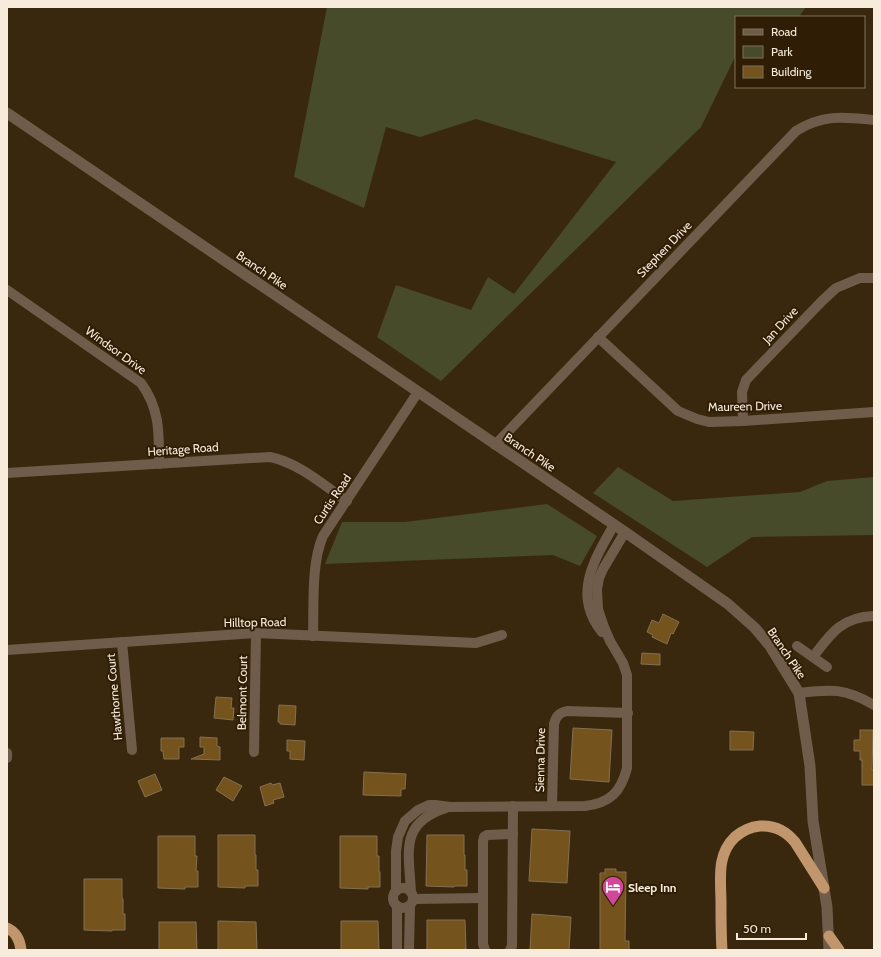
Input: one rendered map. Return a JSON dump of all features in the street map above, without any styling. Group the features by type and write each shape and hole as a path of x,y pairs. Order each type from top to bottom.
{"highway":[{"path":"722,950 721,862 727,847 741,832 748,828 766,826 782,830 790,835 824,888"},
{"path":"7,928 12,930 18,938 21,950"},
{"path":"829,936 839,950"}],"street":[{"name":"Branch Pike","path":"7,113 625,532 728,604 741,615 770,646 799,693 810,766 813,821 824,888 830,950"},
{"name":"Stephen Drive","path":"496,444 796,131 814,121 827,118 874,120"},
{"name":"Jan Drive","path":"743,421 742,392 746,380 822,300 836,288 860,278 874,278"},
{"name":"Windsor Drive","path":"7,290 141,383 155,407 158,423 159,464"},
{"name":"Maureen Drive","path":"598,337 678,411 697,419 709,422 743,421 874,412"},
{"name":"Curtis Road","path":"313,636 315,570 317,552 323,536 418,392"},
{"name":"Heritage Road","path":"7,473 262,457 282,460 296,466 347,501"},
{"name":"Sienna Drive","path":"610,641 600,631 592,617 587,592 588,581 593,564 614,525"},
{"name":"Sienna Drive","path":"396,950 397,906 393,899 396,891 396,851 398,837 405,821 418,810 429,805 450,807 585,806 599,804 618,791 624,780 627,768 627,675 623,663 610,641 598,609 597,589 599,578 603,569 625,532"},
{"path":"814,657 827,638 836,629 849,620 864,616 874,616"},
{"name":"Hilltop Road","path":"7,650 256,633 476,643 502,635"},
{"name":"Belmont Court","path":"254,752 256,633"},
{"name":"Hawthorne Court","path":"122,642 132,750"},
{"path":"797,646 828,667"},
{"path":"799,693 838,690 854,694 874,705"},
{"name":"Sienna Drive","path":"552,806 554,724 558,715 562,712 568,711 628,713"},
{"path":"7,753 7,758"},
{"path":"510,950 512,946 513,806"},
{"name":"Sienna Drive","path":"409,950 411,899 409,851 411,835 415,827 426,817 436,811 450,807"},
{"path":"485,950 483,944 483,841 484,837 493,834 513,834"},
{"path":"396,891 401,888 406,889 411,899"},
{"path":"411,899 484,898"},
{"path":"397,906 406,908 411,899"}],"green space":[{"path":"327,7 806,7 800,16 735,16 735,57 701,127 441,381 377,337 396,285 471,310 488,277 514,294 616,162 476,119 420,137 386,127 364,208 294,177"},
{"path":"618,467 673,501 800,492 827,481 874,477 874,535 752,537 707,567 593,493"},
{"path":"547,504 597,536 580,566 553,555 325,564 342,522 405,522"}],"building":[{"path":"663,614 679,622 673,634 671,633 667,644 652,637 653,635 647,632 652,620 659,623"},
{"path":"642,653 660,654 660,665 641,664"},
{"path":"216,697 232,698 231,708 234,708 233,720 214,718"},
{"path":"279,705 296,706 295,725 280,724 280,722 278,722"},
{"path":"573,728 612,730 609,782 570,779"},
{"path":"860,730 873,730 872,770 874,770 874,785 862,785 862,760 860,760 860,751 854,751 854,740 860,740"},
{"path":"730,731 754,732 753,750 730,750"},
{"path":"200,737 217,738 217,746 220,747 220,760 191,759 204,754 204,747 200,747"},
{"path":"161,738 184,738 184,747 179,747 179,759 164,759 163,751 161,751"},
{"path":"287,740 305,741 304,760 290,759 290,751 287,751"},
{"path":"364,772 406,774 405,789 401,789 401,796 363,795"},
{"path":"155,774 162,790 145,797 138,781"},
{"path":"224,777 242,786 233,801 216,790"},
{"path":"271,783 272,785 280,783 284,797 273,800 274,803 265,806 260,787"},
{"path":"532,829 570,831 567,883 529,881"},
{"path":"218,835 255,835 258,886 245,886 245,888 218,887"},
{"path":"427,835 464,835 467,886 426,886"},
{"path":"158,836 195,836 198,887 185,887 185,889 158,888"},
{"path":"340,836 377,836 380,887 368,887 368,889 340,888"},
{"name":"Sleep Inn","path":"605,869 616,869 616,872 626,872 625,941 629,941 629,950 600,950 600,873 605,873"},
{"path":"84,879 122,879 125,930 84,930"},
{"path":"532,914 571,917 569,950 530,950"},
{"path":"427,920 465,920 466,949 427,950"},
{"path":"218,921 256,922 257,950 218,950"},
{"path":"341,921 378,921 379,950 341,950"},
{"path":"159,922 196,922 197,950 159,950"}],"place":[{"name":"Sleep Inn","path":"613,906"}]}
